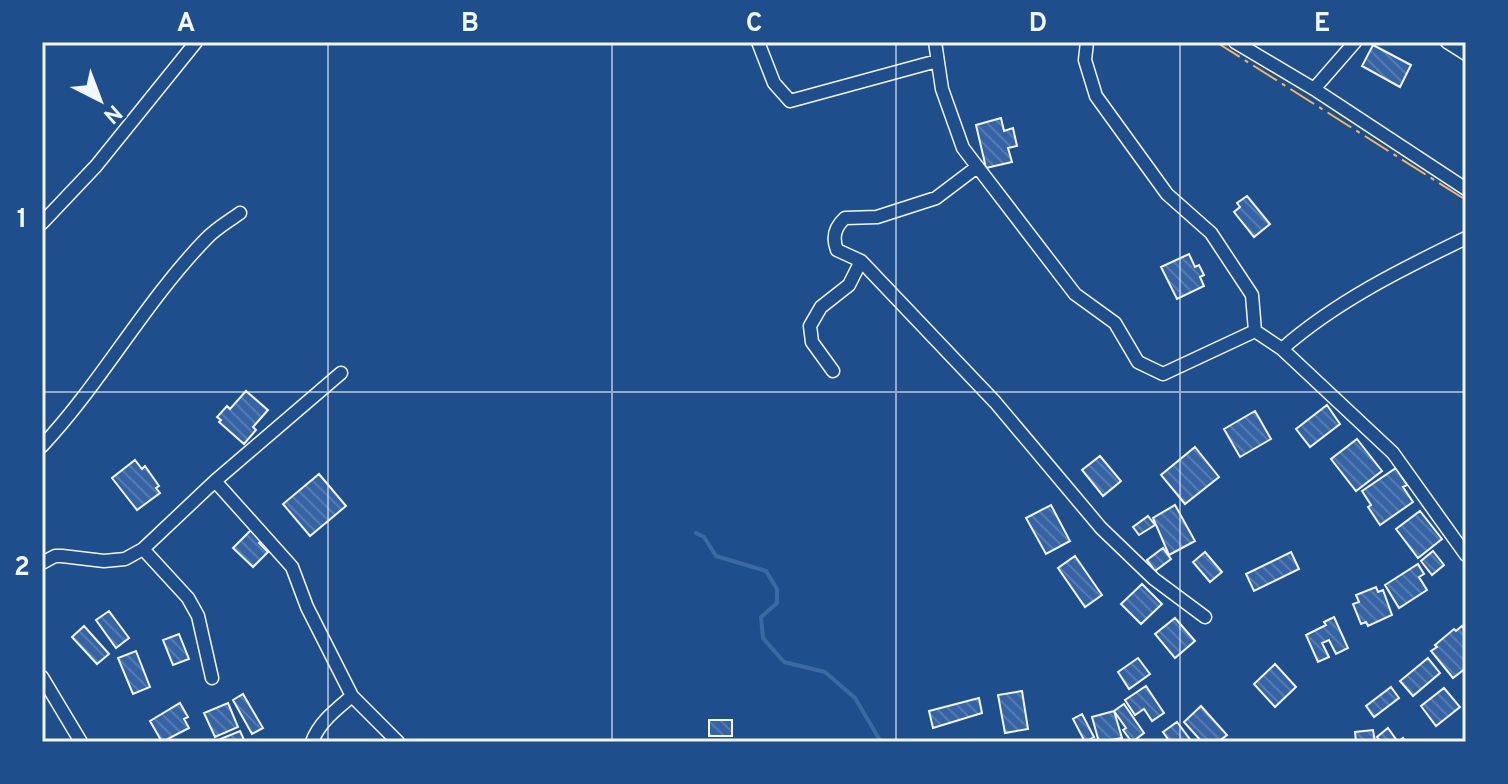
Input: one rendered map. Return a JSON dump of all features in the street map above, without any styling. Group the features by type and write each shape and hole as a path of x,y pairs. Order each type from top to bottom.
{"street":[{"path":"42,223 96,166 196,42"},
{"path":"758,42 774,83 790,101 937,61"},
{"path":"935,42 942,89 963,148 1075,294 1115,323 1138,362 1163,374 1255,331"},
{"path":"1087,42 1085,60 1096,96 1167,194 1211,233 1252,295 1255,331"},
{"path":"1235,42 1259,54 1466,189"},
{"path":"1314,89 1355,42"},
{"path":"1447,42 1466,54"},
{"path":"977,167 936,198 877,217 845,218 835,231 837,250 861,261 995,402 1101,528 1154,579 1205,617"},
{"path":"42,446 65,421 131,330 207,238 240,213"},
{"path":"1282,349 1302,331 1377,284 1466,238"},
{"path":"833,371 812,342 810,326 821,307 849,285 861,261"},
{"path":"1255,331 1282,349 1393,453 1466,555"},
{"path":"42,563 55,556 104,561 125,559 143,549 215,481 341,373"},
{"path":"215,481 292,567 307,607 352,696 398,742"},
{"path":"143,549 188,598 198,616 212,678"},
{"path":"42,677 81,742"},
{"path":"312,742 326,718 352,696"}],"building":[{"path":"1373,45 1411,65 1400,87 1362,66"},
{"path":"1001,118 1004,131 1013,128 1017,146 1008,148 1012,162 986,168 976,125"},
{"path":"1247,196 1270,224 1254,237 1234,212 1240,207 1237,203"},
{"path":"1189,254 1195,267 1199,265 1204,275 1200,277 1204,286 1177,299 1161,267"},
{"path":"246,391 268,410 253,427 256,430 244,444 217,417 227,406 230,409"},
{"path":"1327,405 1340,424 1310,447 1296,429"},
{"path":"1255,411 1271,439 1240,457 1224,429"},
{"path":"1357,439 1382,471 1356,491 1331,459"},
{"path":"1195,447 1219,477 1185,504 1161,475"},
{"path":"1100,456 1121,481 1103,496 1082,470"},
{"path":"135,460 142,469 145,466 159,486 156,488 160,493 137,510 112,478"},
{"path":"1396,468 1413,502 1380,525 1362,491"},
{"path":"319,474 346,506 310,536 283,504"},
{"path":"1051,505 1070,541 1046,554 1026,518"},
{"path":"1175,505 1195,541 1169,555 1153,518"},
{"path":"1420,511 1442,539 1418,558 1396,529"},
{"path":"1148,516 1155,525 1139,535 1133,527"},
{"path":"252,529 262,539 259,543 268,552 253,567 233,548"},
{"path":"1163,548 1171,559 1155,571 1147,560"},
{"path":"1433,551 1444,565 1432,575 1421,561"},
{"path":"1205,552 1222,572 1210,582 1193,562"},
{"path":"1291,552 1299,569 1254,591 1246,574"},
{"path":"1075,556 1102,595 1085,607 1058,568"},
{"path":"1418,564 1424,574 1419,577 1427,590 1399,608 1385,585"},
{"path":"1142,584 1162,604 1141,624 1121,604"},
{"path":"1376,587 1378,592 1383,590 1392,615 1368,626 1366,622 1361,624 1353,604 1359,602 1356,595"},
{"path":"109,611 129,638 116,648 96,620"},
{"path":"1334,617 1348,648 1336,654 1329,640 1322,643 1329,657 1318,662 1306,635 1326,625 1324,622"},
{"path":"1175,618 1195,641 1175,658 1155,634"},
{"path":"84,626 109,654 97,664 72,637"},
{"path":"1462,626 1466,631 1466,668 1453,678 1431,651 1454,629 1456,631"},
{"path":"179,634 189,659 173,665 163,640"},
{"path":"136,651 150,687 133,694 118,658"},
{"path":"1138,658 1150,674 1129,689 1118,672"},
{"path":"1428,658 1440,673 1413,696 1400,681"},
{"path":"1275,664 1296,687 1275,707 1254,684"},
{"path":"1146,686 1164,713 1152,721 1144,709 1135,715 1125,700"},
{"path":"1391,687 1399,698 1374,717 1366,706"},
{"path":"1444,688 1460,707 1436,726 1421,706"},
{"path":"1022,691 1028,729 1005,733 998,695"},
{"path":"243,694 263,728 252,734 233,700"},
{"path":"979,698 982,713 933,728 929,711"},
{"path":"180,703 188,717 184,719 189,728 162,742 150,721"},
{"path":"228,703 238,727 215,737 204,713"},
{"path":"1124,704 1144,733 1132,742 1114,711"},
{"path":"1201,706 1227,735 1218,742 1202,742 1184,722"},
{"path":"1114,711 1122,738 1099,742 1092,717"},
{"path":"1082,714 1094,737 1085,742 1073,719"},
{"path":"709,720 732,720 732,736 709,736"},
{"path":"1177,722 1192,742 1170,742 1163,732"},
{"path":"1388,728 1398,742 1381,742 1377,737"},
{"path":"1373,730 1375,742 1356,742 1355,732"},
{"path":"240,731 245,742 218,740"}],"waterway":[{"path":"696,533 704,537 716,556 766,571 777,589 777,603 761,617 763,638 784,662 825,672 855,698 881,742"}],"power":[{"path":"1216,42 1466,200"}]}
